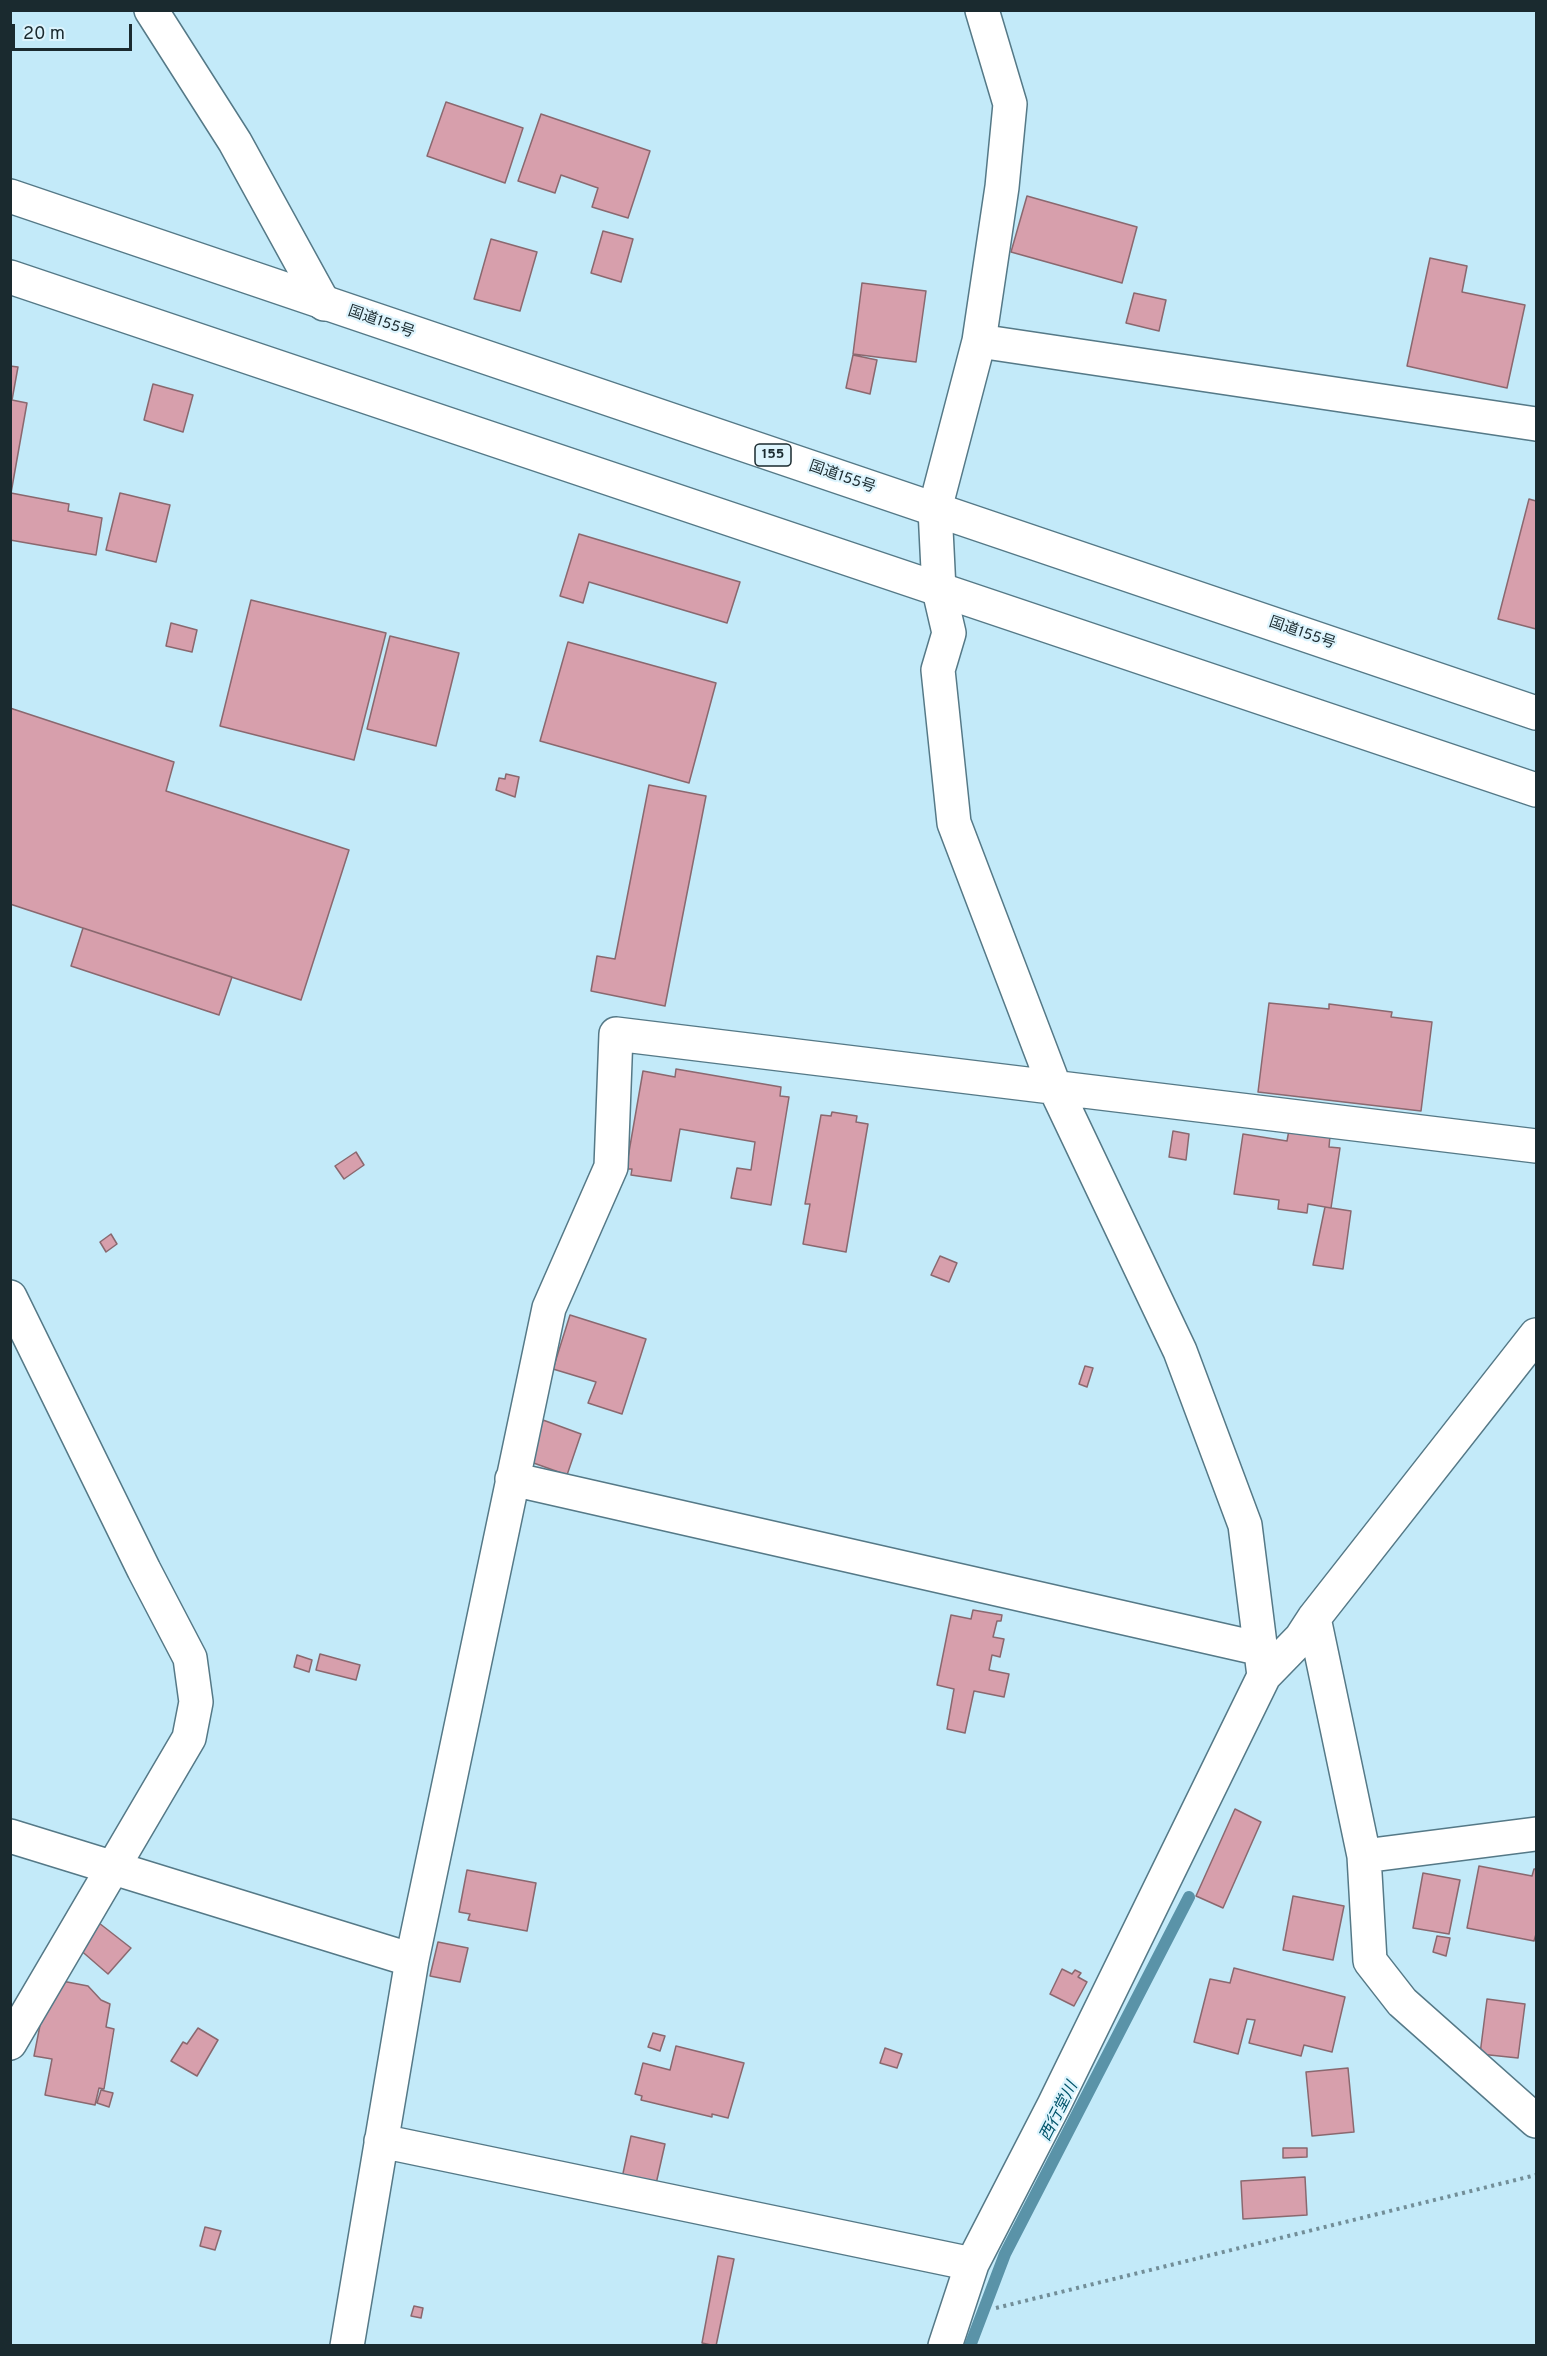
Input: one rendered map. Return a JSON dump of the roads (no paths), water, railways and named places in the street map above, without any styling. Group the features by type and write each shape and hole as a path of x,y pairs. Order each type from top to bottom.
{"main road":[{"path":"150,10 235,142 324,304"},
{"path":"982,10 1010,104 1002,187 979,341 935,509 939,590 949,633 938,670 954,823 1055,1088 1180,1352 1245,1525 1262,1663"},
{"name":"国道155号","path":"10,196 1536,714"},
{"path":"10,277 1536,790"},
{"path":"979,341 1536,424"},
{"path":"347,2346 412,1960 549,1308 611,1167 616,1034 1536,1146"},
{"path":"10,1297 144,1570 190,1658 196,1702 189,1738 10,2043"},
{"path":"945,2346 972,2264 1054,2105 1262,1663 1301,1638 1314,1618 1536,1335"},
{"path":"512,1479 1262,1663"},
{"path":"1314,1618 1364,1856 1370,1961 1402,2002 1536,2121"},
{"path":"1364,1856 1536,1834"},
{"path":"10,1836 412,1960"},
{"path":"381,2141 972,2264"}],"waterway":[{"name":"西行堂川","path":"970,2346 1005,2254 1189,1897"}]}
